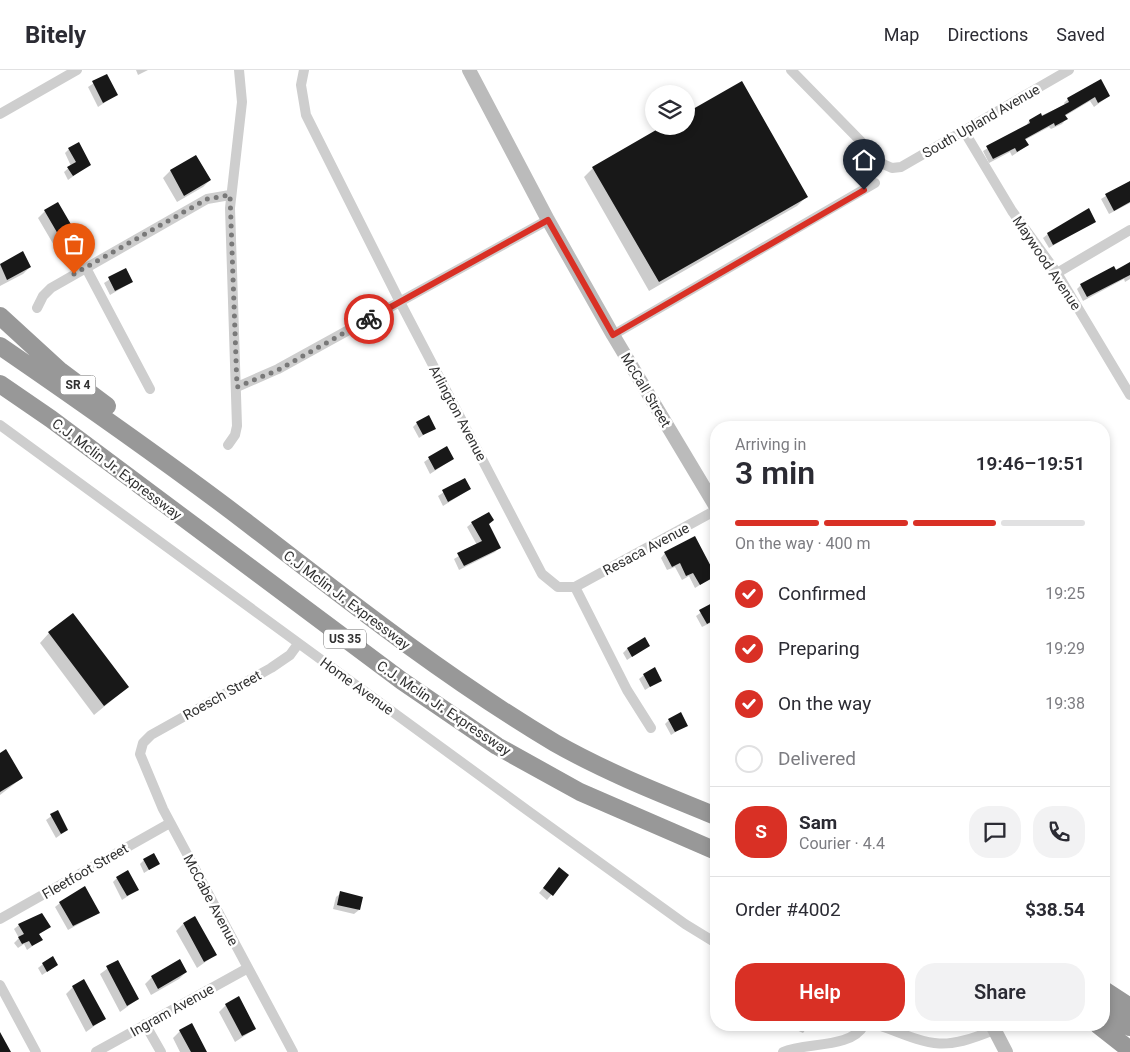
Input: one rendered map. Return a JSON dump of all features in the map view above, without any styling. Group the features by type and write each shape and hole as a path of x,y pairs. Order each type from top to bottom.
{"highway":[{"name":"SR 4","path":"0,316 59,370 117,414 154,455"},
{"name":"C.J Mclin Jr. Expressway","path":"0,346 154,455 398,639 474,692 557,744 648,788 710,814"},
{"name":"C.J. Mclin Jr. Expressway","path":"0,384 59,425 402,681 497,746 580,792 710,848"},
{"path":"1110,994 1130,1007"},
{"path":"1110,1013 1130,1027"},
{"path":"1106,1031 1130,1050"}],"street":[{"path":"0,114 78,70"},
{"path":"228,445 235,435 238,426 230,195 242,102 239,70"},
{"name":"Arlington Avenue","path":"304,70 301,85 306,115 400,302 542,574 558,587 575,587"},
{"name":"McCall Street","path":"469,70 548,220 613,335 710,498"},
{"name":"South Upland Avenue","path":"791,70 883,164 892,168 901,167 1069,70"},
{"name":"Maywood Avenue","path":"964,131 1012,211 1057,273 1130,395"},
{"path":"613,335 875,183"},
{"path":"38,308 43,296 51,288 207,199 230,195"},
{"path":"237,387 278,370 548,220"},
{"path":"1057,273 1130,230"},
{"path":"86,268 150,389"},
{"name":"Home Avenue","path":"0,424 298,644 640,892 710,940"},
{"name":"Resaca Avenue","path":"575,587 710,511"},
{"path":"575,587 627,690 651,728"},
{"name":"Roesch Street","path":"143,743 151,735 271,668 290,655 298,644"},
{"name":"McCabe Avenue","path":"143,743 140,754 170,823 294,1052"},
{"name":"Fleetfoot Street","path":"0,919 170,823"},
{"name":"Ingram Avenue","path":"96,1052 248,968"},
{"path":"0,984 36,1052"},
{"path":"145,1024 161,1052"},
{"path":"783,1052 801,1046 847,1040 860,1031"},
{"path":"895,1031 928,1043 943,1044 958,1043 984,1031"},
{"path":"995,1031 1006,1052"}],"building":[{"path":"107,74 118,95 103,103 92,81"},
{"path":"1101,79 1110,96 1098,103 1095,97 1065,115 1068,119 1055,126 1054,123 1025,139 1029,145 1017,152 1015,148 993,159 986,146 1030,123 1029,120 1041,113 1042,116 1069,102 1067,98"},
{"path":"742,81 808,197 659,282 592,167 647,135 695,135 695,108"},
{"path":"79,142 91,165 73,176 67,167 76,162 68,148"},
{"path":"196,155 211,180 184,196 170,170"},
{"path":"1130,181 1130,202 1114,211 1105,194"},
{"path":"58,202 83,245 69,253 44,210"},
{"path":"1089,208 1096,222 1053,245 1047,233"},
{"path":"23,251 31,267 7,280 0,264"},
{"path":"1130,262 1130,275 1087,297 1080,284 1114,266 1116,270"},
{"path":"126,268 133,282 115,291 108,277"},
{"path":"429,415 436,429 423,435 416,422"},
{"path":"447,446 454,459 435,470 428,457"},
{"path":"465,478 471,489 448,502 442,490"},
{"path":"489,512 494,520 489,524 501,548 464,566 457,553 482,541 471,522"},
{"path":"695,536 710,565 710,579 700,585 693,573 686,576 680,563 672,567 664,552"},
{"path":"710,604 710,622 707,624 699,610"},
{"path":"73,613 129,687 104,706 48,632"},
{"path":"645,637 650,646 632,657 627,648"},
{"path":"655,667 662,681 650,687 643,674"},
{"path":"681,712 688,726 675,732 668,719"},
{"path":"6,749 23,778 0,792 0,753"},
{"path":"58,810 68,830 61,834 50,814"},
{"path":"154,853 160,864 149,870 143,859"},
{"path":"559,867 569,875 553,896 543,888"},
{"path":"128,870 139,890 127,896 116,877"},
{"path":"85,886 100,913 73,926 59,902"},
{"path":"340,891 363,897 360,910 337,905"},
{"path":"42,913 51,927 39,934 43,940 32,946 29,941 22,944 18,937 24,934 18,924"},
{"path":"195,916 217,955 204,962 183,923"},
{"path":"53,956 58,965 47,972 42,963"},
{"path":"180,959 187,972 158,989 151,976"},
{"path":"118,960 139,999 127,1006 106,966"},
{"path":"84,979 106,1019 93,1026 72,986"},
{"path":"239,996 256,1029 242,1036 225,1004"},
{"path":"192,1023 207,1052 191,1052 179,1030"},
{"path":"0,1032 11,1052 0,1052"}],"way so far":[{"path":"74,274 207,199 230,195 237,387 278,370 369,319"}],"route":[{"path":"369,319 548,220 613,335 670,300 864,190"}]}
